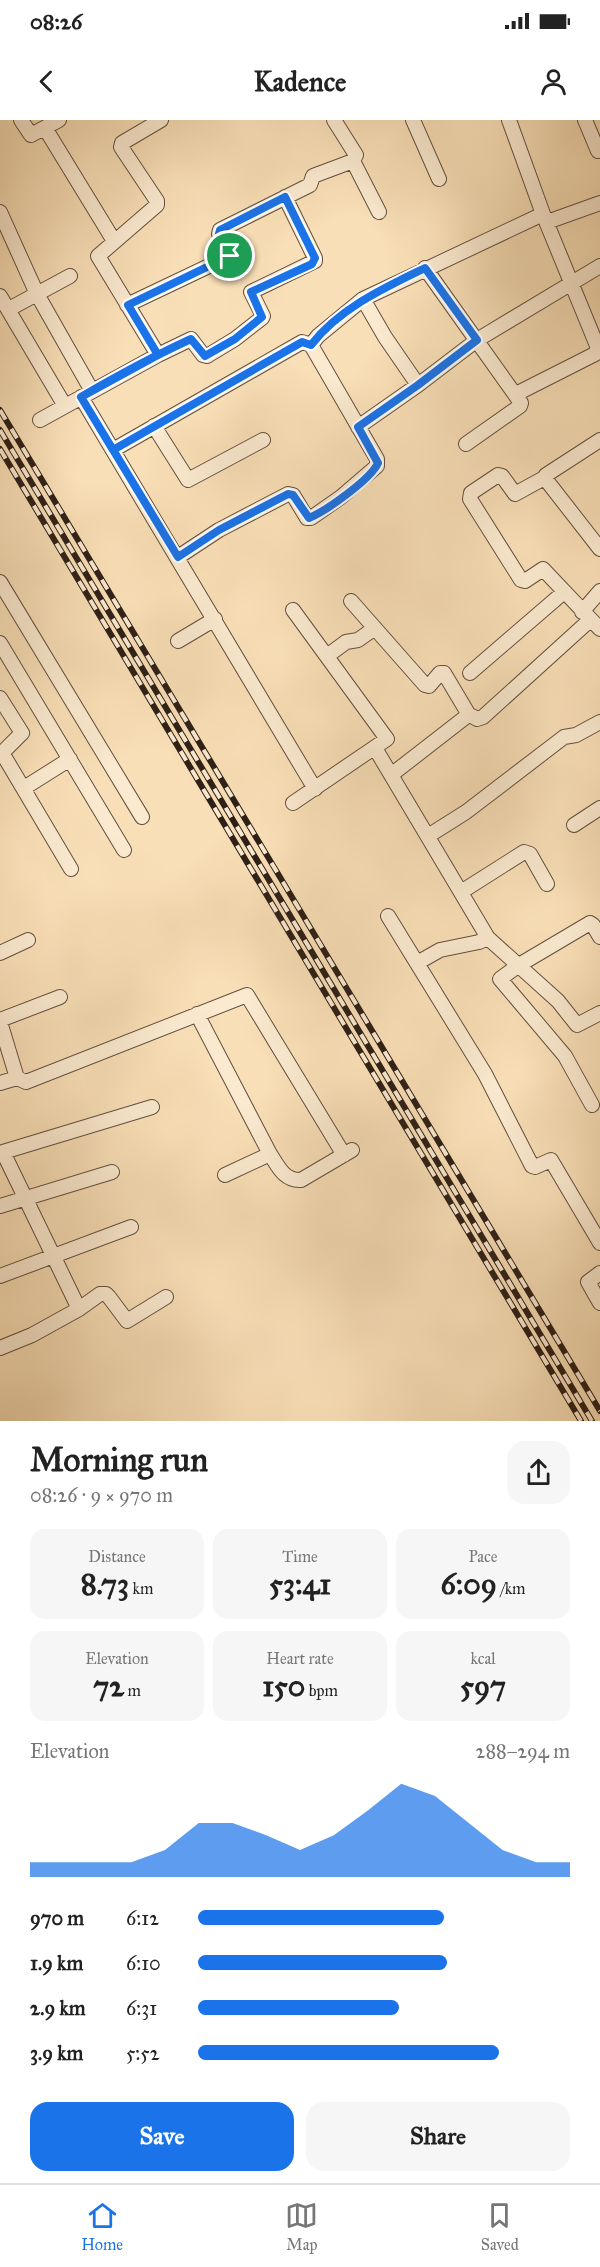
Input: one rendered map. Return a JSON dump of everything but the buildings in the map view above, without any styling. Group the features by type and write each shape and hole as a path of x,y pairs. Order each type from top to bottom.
{"street":[{"path":"21,120 31,135 59,120"},
{"path":"158,355 98,258 99,254 158,202 122,150 121,145 161,120"},
{"path":"128,305 230,256 219,234 220,230 309,185 313,176 353,161 356,155 334,120"},
{"path":"413,120 439,178"},
{"path":"509,120 597,351 516,394"},
{"path":"585,120 598,152"},
{"path":"45,128 114,241"},
{"path":"353,161 379,212"},
{"path":"40,420 158,355 193,339 203,355 207,356 235,339 262,317 250,293 315,261 285,197"},
{"path":"311,345 318,336 363,299 425,268 545,218 600,203"},
{"path":"0,212 113,450 315,789"},
{"path":"358,427 477,340 600,266"},
{"path":"425,268 521,403 520,406 466,444"},
{"path":"9,309 70,276"},
{"path":"0,296 65,406"},
{"path":"363,299 385,337 418,385"},
{"path":"113,450 302,342 311,345 378,463 373,471 341,497 309,518 293,495 288,494 219,530 178,557"},
{"path":"154,426 188,480 263,440"},
{"path":"591,620 543,569 525,581 520,579 470,496 498,475 502,476 515,494 546,477 548,472 600,441"},
{"path":"546,477 600,549"},
{"path":"0,582 142,817"},
{"path":"351,601 424,685 429,686 440,673 444,674 469,715 477,719 483,717 591,620 600,591"},
{"path":"470,673 564,592"},
{"path":"293,610 387,737 375,748 293,803"},
{"path":"178,641 214,619"},
{"path":"327,656 346,642 358,640 375,628"},
{"path":"0,643 124,850"},
{"path":"0,698 22,733 4,753 70,868"},
{"path":"391,775 469,715"},
{"path":"428,836 493,792 564,737 576,735 600,722"},
{"path":"375,748 489,938 558,1001 577,1025 600,1013"},
{"path":"24,788 70,759"},
{"path":"574,825 600,808"},
{"path":"461,892 524,852 530,854 547,884"},
{"path":"388,916 485,1074 532,1166 535,1167 551,1160 600,1243"},
{"path":"592,1105 572,1066 501,981 501,977 590,923 600,937"},
{"path":"417,963 440,950 489,938"},
{"path":"0,953 27,940"},
{"path":"0,1083 17,1078 26,1082 245,994 250,996 348,1153 301,1180 294,1180 281,1171 197,1014"},
{"path":"17,1078 0,1021 60,997"},
{"path":"79,1309 3,1155 4,1150 152,1107"},
{"path":"225,1175 270,1154"},
{"path":"0,1206 112,1172"},
{"path":"0,1276 131,1227"},
{"path":"600,1274 588,1282 600,1303"},
{"path":"0,1348 33,1335 79,1309 100,1294 106,1294 128,1321 166,1297"}],"railway":[{"path":"0,410 600,1411"},
{"path":"0,430 592,1421"},
{"path":"0,449 581,1421"}],"route":[{"path":"230,256 128,305 158,355 81,397 145,503 178,557 243,516 288,494 293,495 307,518 311,518 341,497 373,471 378,463 358,427 477,340 425,268 363,299 318,336 311,345 302,342 233,383 175,414 113,450 81,397 191,339 203,355 207,356 235,339 263,316 251,292 315,261 285,197 219,231 230,256"}]}
